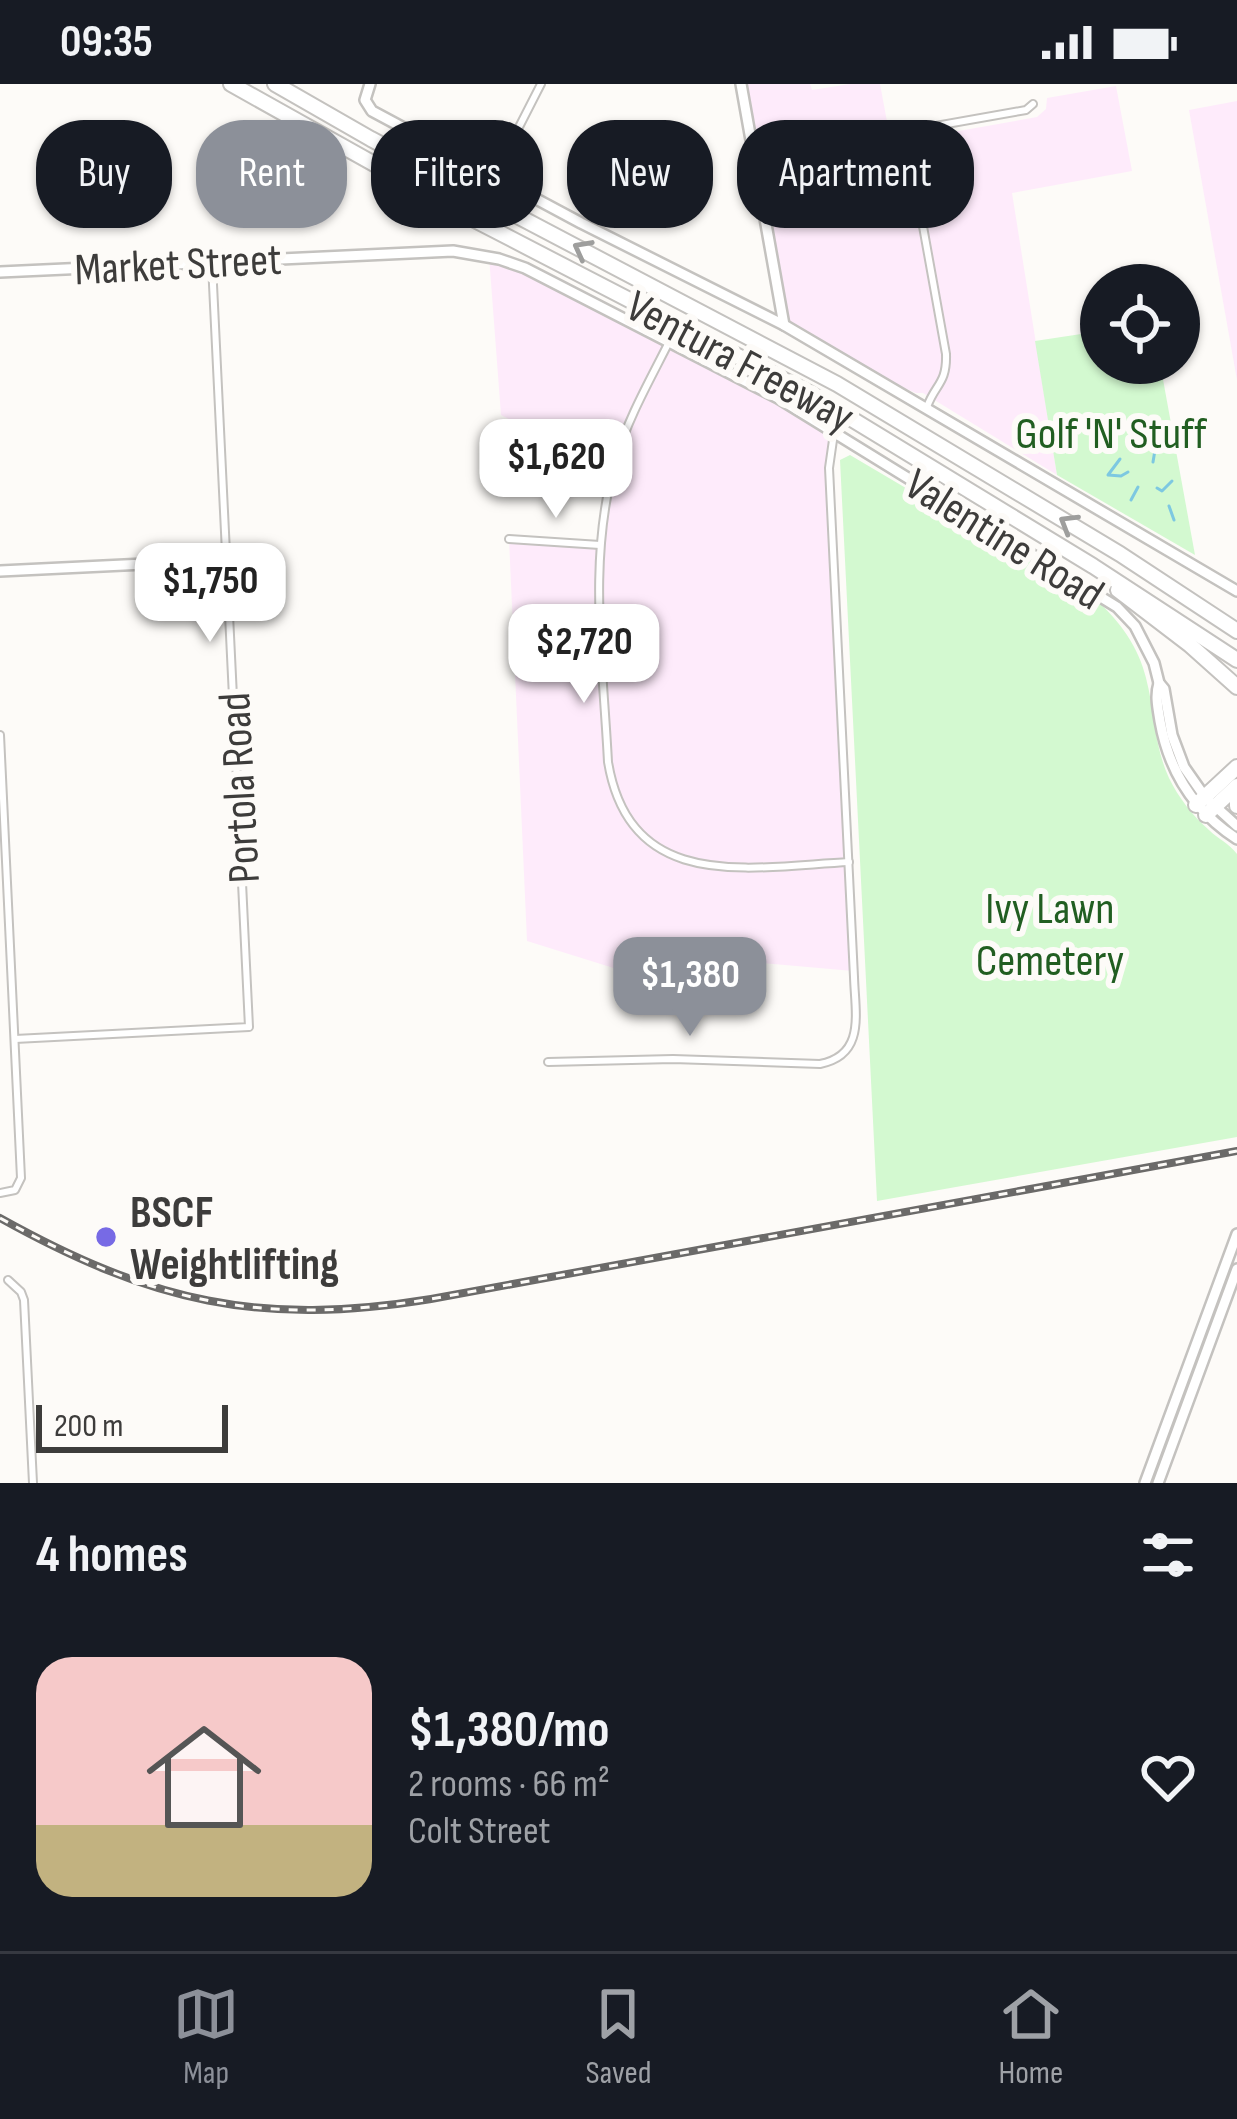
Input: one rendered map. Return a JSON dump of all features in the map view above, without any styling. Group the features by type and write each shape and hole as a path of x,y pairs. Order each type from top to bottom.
{"highway":[{"name":"Ventura Freeway","path":"231,84 469,217 809,393 1237,660"},
{"name":"Ventura Freeway","path":"275,84 838,384 1120,554 1237,631"},
{"path":"1120,554 1237,621"},
{"path":"1093,566 1237,688"},
{"path":"1205,806 1237,767"},
{"path":"1205,806 1237,786"}],"street":[{"path":"370,84 367,105 389,120"},
{"path":"523,120 541,84"},
{"path":"741,84 748,120"},
{"path":"971,120 1026,110 1033,104"},
{"path":"543,201 784,325 1237,591"},
{"path":"767,228 784,325"},
{"path":"923,228 946,354 943,382 926,408"},
{"name":"Market Street","path":"0,272 441,250 499,259"},
{"name":"Valentine Road","path":"499,259 767,392 1103,597 1139,633 1164,689 1177,751 1205,806 1237,839"},
{"name":"Portola Road","path":"15,1039 249,1028 212,262"},
{"path":"669,342 623,438 607,494 600,545 608,762 615,794 633,824 652,843 711,867 848,862"},
{"path":"548,1062 673,1059 820,1064 847,1051 856,1027 829,462 834,433"},
{"path":"509,539 600,545"},
{"path":"0,571 227,560"},
{"path":"0,735 21,1172 17,1188 0,1193"},
{"name":"Valentine Road","path":"1205,806 1237,826"},
{"path":"1145,1483 1237,1234"},
{"path":"1158,1483 1237,1269"},
{"path":"8,1280 24,1300 33,1483"}],"shaded area":[{"path":"741,84 810,84 812,90 880,84 887,120 747,120"},
{"path":"1116,86 1132,171 1012,193 1057,475 923,393 857,368 784,325 767,228 974,228 974,128 1037,117 1046,109 1047,98"},
{"path":"1237,101 1237,380 1189,110"},
{"path":"489,256 537,274 834,433 830,449 853,971 738,961 737,954 648,946 636,975 527,941 509,539 599,545 612,473 501,415"}],"green space":[{"name":"Golf 'N' Stuff","path":"1080,334 1080,384 1164,384 1195,555 1057,475 1035,341"},
{"name":"Ivy Lawn Cemetery","path":"850,455 1097,601 1133,646 1146,678 1169,778 1192,812 1237,854 1237,1137 877,1201 840,460"}],"waterway":[{"path":"1153,462 1155,450"},
{"path":"1120,459 1108,475 1128,472"},
{"path":"1157,488 1162,491 1172,481"},
{"path":"1131,500 1138,487"},
{"path":"1169,506 1174,520"}],"railway":[{"path":"0,1218 55,1247 158,1288 259,1308 370,1307 1237,1151"}],"place":[{"name":"BSCF Weightlifting","path":"106,1237"}]}
